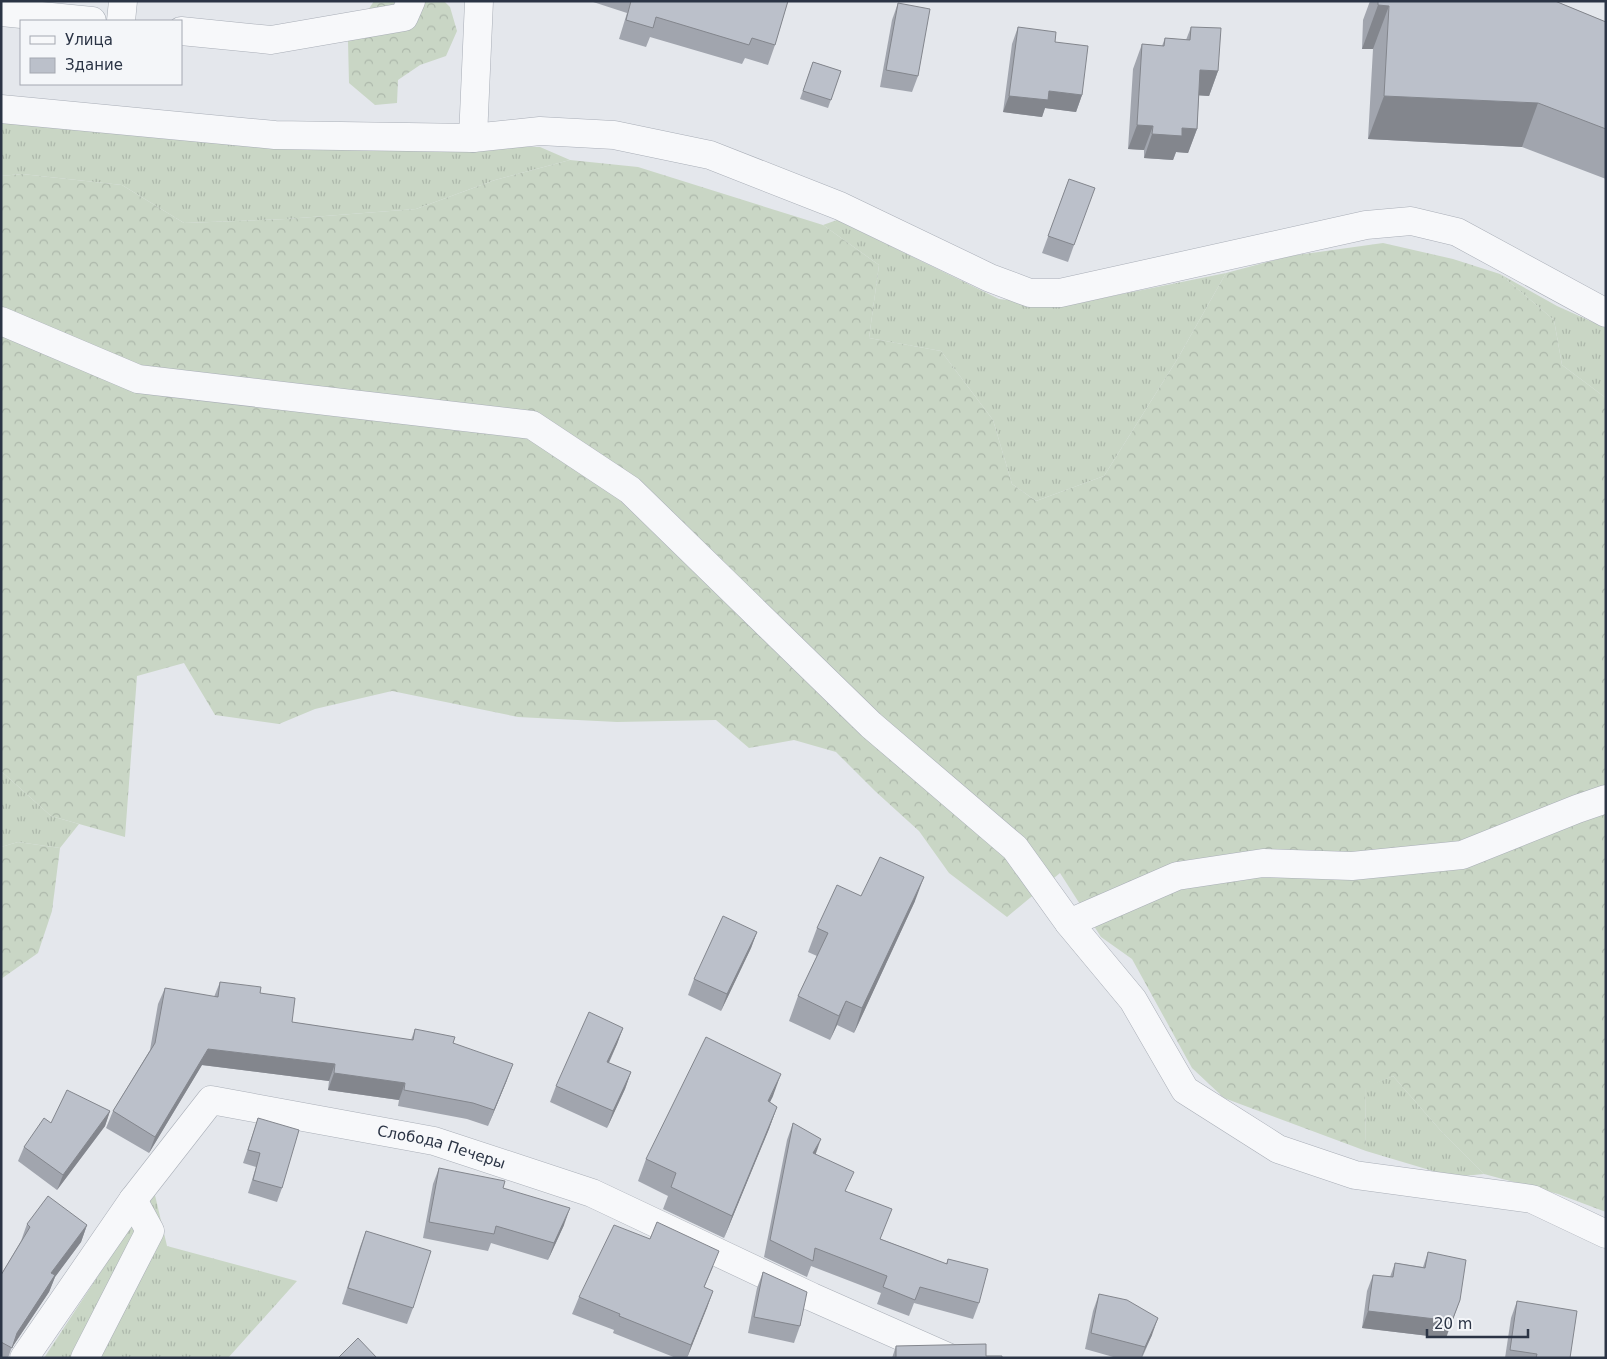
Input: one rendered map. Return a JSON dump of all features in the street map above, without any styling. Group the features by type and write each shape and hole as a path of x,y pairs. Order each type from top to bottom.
{"street":[{"path":"121,20 123,1"},
{"path":"182,31 271,40 404,17 411,1"},
{"path":"473,138 478,1"},
{"path":"1,12 82,20"},
{"path":"1,109 275,136 473,138 540,131 614,135 710,155 840,206 990,278 1030,293 1060,293 1366,225 1411,221 1456,232 1606,313"},
{"path":"1,321 138,379 532,425 630,490 871,725 1015,848 1069,923 1133,1000 1185,1090 1278,1149 1355,1175 1532,1199 1606,1234"},
{"path":"1069,923 1177,876 1263,864 1352,866 1462,856 1606,799"},
{"name":"Слобода Печеры","path":"24,1358 133,1200 211,1100 434,1141 592,1193 812,1297 950,1358"},
{"path":"85,1358 150,1231 133,1200"}],"green space":[{"path":"374,1 444,1 450,7 457,31 446,56 420,65 398,80 397,103 375,105 349,83 348,41"},
{"path":"1,115 283,141 540,147 570,160 495,180 416,209 286,219 184,223 122,185 22,174 1,176"},
{"path":"570,160 638,167 823,225 879,265 869,338 941,351 993,420 1012,484 1036,501 1104,476 1178,358 1226,273 1290,256 1383,243 1453,259 1500,274 1554,320 1562,365 1606,398 1606,1212 1558,1194 1484,1174 1441,1131 1393,1076 1365,1088 1366,1151 1224,1098 1192,1068 1132,959 1101,937 1060,873 1007,917 949,873 919,831 836,752 794,740 749,748 716,720 617,722 518,717 392,691 315,709 279,724 215,715 184,663 137,676 125,837 51,816 1,771 1,176 22,174 122,185 184,223 286,219 416,209 495,180"},
{"path":"837,220 999,299 1063,306 1226,273 1178,358 1104,476 1036,501 1012,484 993,420 941,351 869,338 879,265 823,225"},
{"path":"1500,274 1557,306 1606,328 1606,398 1562,365 1554,320"},
{"path":"1,771 51,816 79,824 60,848 18,842 1,847"},
{"path":"18,842 60,848 52,911 38,953 1,979 1,847"},
{"path":"1393,1076 1441,1131 1484,1174 1453,1177 1366,1151 1365,1087"},
{"path":"154,1191 167,1246 297,1281 228,1358 44,1358"}],"building":[{"path":"631,1 788,1 775,45 752,38 749,45 656,17 653,28 626,20"},
{"path":"1378,1 1555,1 1606,22 1606,129 1538,103 1384,96 1389,6 1378,5"},
{"path":"898,3 930,9 918,76 886,70"},
{"path":"1018,27 1056,32 1055,42 1088,46 1082,95 1049,91 1048,100 1009,96"},
{"path":"1191,27 1221,28 1218,71 1200,70 1197,129 1182,128 1182,136 1152,134 1153,126 1137,125 1142,44 1164,46 1165,38 1190,40"},
{"path":"813,62 841,71 831,100 803,91"},
{"path":"1069,179 1095,188 1074,245 1048,236"},
{"path":"880,857 924,877 862,1008 846,1001 839,1016 798,996 828,933 817,928 837,885 861,896"},
{"path":"723,916 757,932 727,994 694,979"},
{"path":"220,982 261,987 260,993 295,998 292,1022 413,1040 415,1029 455,1037 453,1043 513,1064 494,1110 473,1103 404,1090 405,1083 334,1073 335,1064 208,1049 155,1137 113,1111 155,1043 165,988 218,997"},
{"path":"589,1012 623,1028 607,1062 631,1072 613,1111 556,1086"},
{"path":"706,1037 781,1074 768,1101 777,1107 732,1216 671,1187 676,1173 646,1159"},
{"path":"67,1090 110,1111 63,1175 24,1147 44,1118 51,1123"},
{"path":"258,1118 299,1130 282,1188 253,1180 260,1153 248,1150"},
{"path":"793,1123 821,1139 813,1153 854,1172 845,1191 892,1209 880,1239 947,1264 948,1259 988,1269 979,1303 920,1287 915,1300 883,1287 887,1276 815,1248 813,1261 770,1240"},
{"path":"439,1168 505,1181 503,1188 570,1208 554,1243 496,1226 494,1234 429,1222"},
{"path":"48,1196 87,1225 51,1273 55,1275 17,1333 12,1348 1,1342 1,1275 30,1227 27,1224"},
{"path":"657,1222 719,1251 704,1287 713,1291 691,1345 619,1316 620,1314 579,1297 614,1225 650,1239"},
{"path":"366,1231 431,1251 413,1308 348,1288"},
{"path":"1428,1252 1466,1260 1460,1300 1452,1321 1368,1311 1373,1275 1393,1277 1395,1263 1425,1268"},
{"path":"763,1272 807,1292 800,1326 754,1317"},
{"path":"1099,1294 1127,1300 1158,1318 1145,1347 1091,1333"},
{"path":"1517,1301 1577,1311 1570,1358 1536,1358 1537,1354 1510,1350"},
{"path":"358,1338 377,1358 338,1358"},
{"path":"986,1344 986,1356 1002,1356 1002,1358 896,1358 896,1346"}]}
